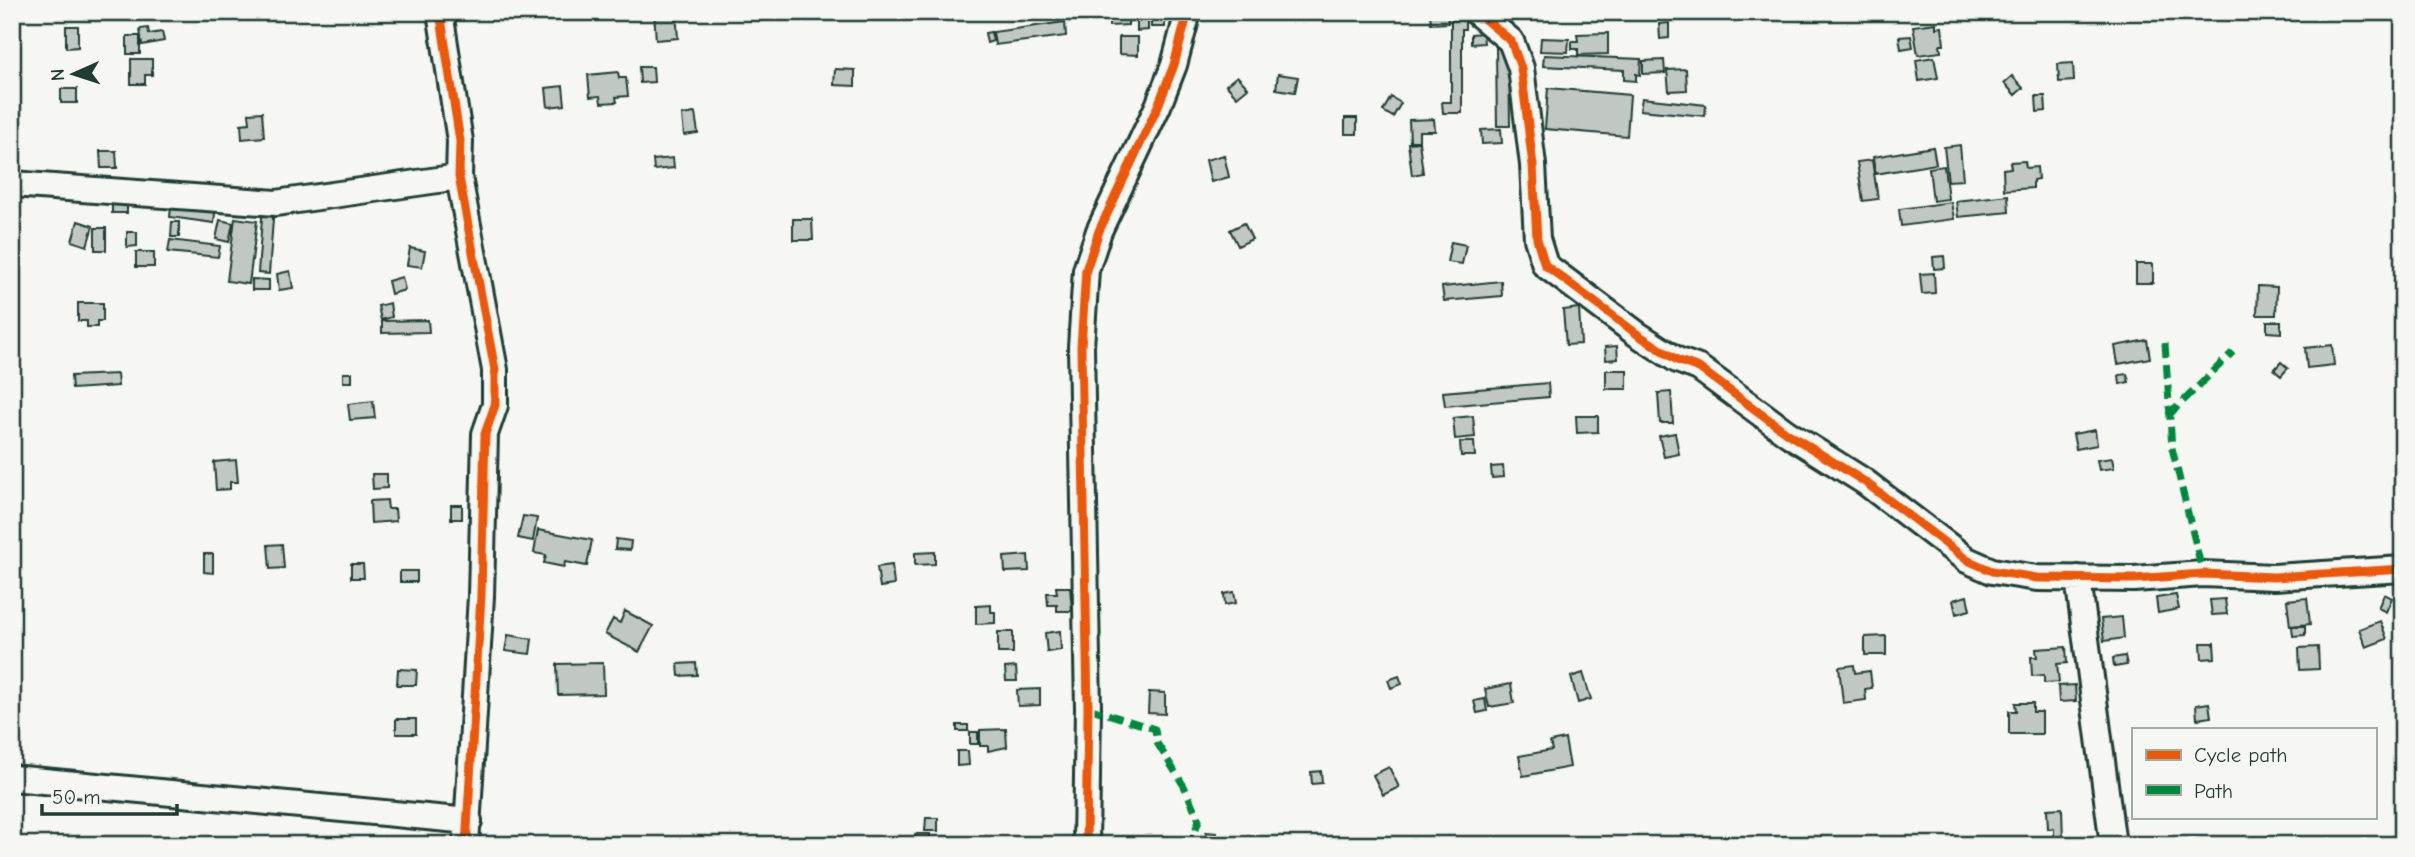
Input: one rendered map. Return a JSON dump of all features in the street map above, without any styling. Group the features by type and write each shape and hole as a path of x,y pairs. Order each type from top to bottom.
{"street":[{"path":"12,778 467,833 485,434 495,405 495,370 459,177 460,141 440,12"},
{"path":"1086,845 1088,708 1080,347 1086,270 1099,231 1158,106 1174,65 1188,12"},
{"path":"1476,12 1511,41 1521,68 1534,176 1537,239 1545,265 1637,334 1677,360 1699,368 1787,433 1865,482 1967,560 1992,571 2014,576 2078,578 2134,579 2203,574 2274,576 2403,569"},
{"path":"12,184 275,203 459,177"},
{"path":"2078,578 2113,845"}],"building":[{"path":"654,12 676,12 678,38 656,40"},
{"path":"1089,12 1100,12 1101,20 1090,21"},
{"path":"1109,12 1133,12 1133,20 1128,21 1128,25 1109,26"},
{"path":"1165,12 1165,27 1151,27 1151,13"},
{"path":"1430,12 1447,12 1448,23 1431,24"},
{"path":"1682,12 1706,12 1706,14 1682,15"},
{"path":"1148,20 1148,30 1137,31 1137,21"},
{"path":"1451,20 1465,20 1465,29 1462,29 1462,113 1443,113 1442,102 1451,102"},
{"path":"1065,22 1066,36 995,45 993,32"},
{"path":"1669,23 1669,38 1660,39 1659,24"},
{"path":"1936,23 1936,28 1942,27 1944,45 1940,45 1941,52 1918,55 1913,26"},
{"path":"66,26 78,26 78,47 66,48"},
{"path":"148,28 149,34 162,32 164,41 142,45 140,29"},
{"path":"991,32 993,41 987,43 985,33"},
{"path":"1483,33 1484,43 1471,44 1471,34"},
{"path":"1608,33 1608,54 1578,55 1578,49 1572,49 1572,41 1578,41 1577,34"},
{"path":"127,36 140,36 140,54 127,54"},
{"path":"1911,36 1913,47 1901,49 1899,37"},
{"path":"1119,37 1138,37 1138,55 1119,54"},
{"path":"1541,38 1569,39 1568,52 1540,51"},
{"path":"1496,47 1509,47 1510,126 1497,126"},
{"path":"1544,55 1641,59 1640,75 1636,74 1636,81 1624,80 1624,70 1543,66"},
{"path":"1934,57 1938,78 1919,81 1916,60"},
{"path":"131,59 152,59 152,75 145,75 145,84 131,84"},
{"path":"1664,60 1665,73 1643,74 1643,61"},
{"path":"2073,63 2074,81 2059,82 2058,64"},
{"path":"639,67 653,67 654,82 640,83"},
{"path":"835,69 855,70 855,86 834,85"},
{"path":"1686,69 1687,90 1669,91 1667,70"},
{"path":"618,72 619,78 626,78 628,96 616,97 617,102 601,103 600,96 590,97 588,75"},
{"path":"1278,74 1298,77 1295,92 1276,89"},
{"path":"1237,76 1248,88 1237,97 1226,85"},
{"path":"2012,76 2023,88 2015,95 2004,83"},
{"path":"563,86 565,105 548,107 546,88"},
{"path":"1548,88 1630,95 1627,136 1545,129"},
{"path":"61,89 77,89 77,103 61,103"},
{"path":"2036,96 2045,96 2046,111 2037,112"},
{"path":"1391,97 1401,103 1393,117 1383,111"},
{"path":"1642,98 1706,105 1705,116 1640,110"},
{"path":"262,112 264,137 242,139 241,124 250,123 249,113"},
{"path":"695,113 698,133 684,135 682,115"},
{"path":"1345,118 1357,118 1357,134 1345,134"},
{"path":"1434,119 1435,131 1419,131 1419,141 1410,141 1409,120"},
{"path":"1501,129 1502,143 1482,144 1481,130"},
{"path":"1419,142 1423,173 1412,175 1408,143"},
{"path":"1960,145 1963,180 1948,181 1944,147"},
{"path":"1933,147 1936,164 1875,174 1873,157"},
{"path":"100,151 116,151 117,168 101,168"},
{"path":"1224,155 1229,177 1211,182 1206,160"},
{"path":"673,158 674,168 654,170 653,160"},
{"path":"1872,160 1878,199 1863,201 1857,162"},
{"path":"2025,161 2026,168 2037,167 2038,179 2033,180 2033,188 2004,190 2003,169 2011,168 2010,162"},
{"path":"1944,166 1948,199 1933,201 1929,168"},
{"path":"112,194 127,194 127,213 112,213"},
{"path":"2008,195 2009,212 1958,217 1956,201"},
{"path":"172,197 216,202 214,223 170,217"},
{"path":"1951,202 1954,219 1901,226 1899,209"},
{"path":"263,204 274,205 269,274 258,273"},
{"path":"235,218 257,221 249,284 227,281"},
{"path":"793,219 812,219 813,240 793,240"},
{"path":"220,220 233,223 229,242 216,239"},
{"path":"78,221 93,226 87,246 72,241"},
{"path":"172,222 179,222 179,237 171,237"},
{"path":"1244,223 1252,239 1238,246 1230,230"},
{"path":"95,228 106,228 106,250 95,250"},
{"path":"127,232 137,232 137,246 127,247"},
{"path":"170,240 220,246 218,257 168,252"},
{"path":"1451,242 1466,245 1462,264 1447,262"},
{"path":"410,248 425,251 422,267 407,265"},
{"path":"136,252 154,252 154,267 136,267"},
{"path":"1944,256 1945,268 1934,269 1933,257"},
{"path":"2136,264 2153,264 2153,283 2136,283"},
{"path":"290,271 293,288 279,290 277,274"},
{"path":"1934,273 1935,293 1922,294 1920,274"},
{"path":"402,277 405,290 391,294 388,281"},
{"path":"252,279 269,280 269,290 252,290"},
{"path":"1501,281 1502,296 1444,301 1442,287"},
{"path":"2258,286 2277,287 2276,315 2257,315"},
{"path":"78,303 103,303 103,321 97,321 97,327 87,327 87,321 78,321"},
{"path":"390,303 392,317 381,320 378,306"},
{"path":"1579,308 1581,344 1566,345 1563,310"},
{"path":"428,320 429,332 382,333 382,321"},
{"path":"2267,321 2281,321 2281,333 2267,332"},
{"path":"2147,340 2150,358 2118,364 2115,346"},
{"path":"2332,345 2334,365 2307,368 2305,348"},
{"path":"1617,346 1618,359 1606,360 1605,347"},
{"path":"2281,362 2288,368 2281,376 2274,370"},
{"path":"1606,370 1627,370 1627,389 1606,389"},
{"path":"343,373 352,373 352,382 343,382"},
{"path":"117,374 118,386 72,389 71,376"},
{"path":"2127,374 2129,382 2120,384 2119,375"},
{"path":"1548,383 1549,397 1445,406 1443,392"},
{"path":"1671,392 1673,423 1660,423 1658,393"},
{"path":"373,401 375,418 350,420 348,404"},
{"path":"1473,416 1475,437 1455,439 1453,418"},
{"path":"1576,416 1598,416 1598,432 1577,433"},
{"path":"2095,430 2097,445 2076,449 2073,434"},
{"path":"1675,433 1679,454 1664,457 1659,436"},
{"path":"1460,442 1474,442 1475,456 1461,456"},
{"path":"2112,458 2114,468 2099,470 2097,460"},
{"path":"236,460 238,482 230,482 230,489 216,490 214,462"},
{"path":"1503,466 1504,477 1492,478 1491,467"},
{"path":"372,474 387,474 387,488 373,489"},
{"path":"387,500 388,509 395,509 396,521 371,523 370,501"},
{"path":"451,505 462,505 462,519 451,519"},
{"path":"523,516 537,518 533,541 518,538"},
{"path":"538,530 592,540 587,566 565,562 564,567 544,563 546,555 534,553"},
{"path":"616,539 631,541 630,550 615,549"},
{"path":"282,544 284,568 270,569 268,545"},
{"path":"935,552 935,564 915,565 915,553"},
{"path":"204,554 213,554 213,573 204,572"},
{"path":"1028,555 1029,571 1005,572 1004,557"},
{"path":"351,564 363,564 364,578 351,578"},
{"path":"892,565 894,585 880,587 877,567"},
{"path":"400,571 417,571 417,582 400,582"},
{"path":"1056,587 1070,587 1072,611 1057,611 1057,605 1048,605 1047,593 1057,593"},
{"path":"1234,592 1236,603 1225,605 1224,594"},
{"path":"2384,594 2392,598 2386,612 2378,608"},
{"path":"2176,595 2179,609 2158,613 2156,598"},
{"path":"1967,596 1970,610 1956,614 1953,600"},
{"path":"2307,598 2310,624 2290,626 2287,600"},
{"path":"2225,599 2227,614 2212,615 2210,600"},
{"path":"991,605 991,612 995,612 995,623 976,624 976,606"},
{"path":"625,611 653,626 639,652 605,634 613,619 620,623"},
{"path":"2122,617 2124,638 2104,641 2101,619"},
{"path":"2380,621 2387,639 2366,647 2359,629"},
{"path":"2292,626 2305,626 2305,635 2293,636"},
{"path":"1060,631 1061,650 1047,652 1045,633"},
{"path":"998,632 1013,632 1013,653 998,653"},
{"path":"508,635 532,639 530,654 505,651"},
{"path":"1886,636 1886,655 1865,655 1865,637"},
{"path":"2201,643 2214,643 2215,658 2202,659"},
{"path":"2066,647 2067,663 2057,664 2059,682 2044,683 2044,675 2032,676 2031,657 2037,657 2036,649"},
{"path":"2318,647 2319,669 2300,670 2299,648"},
{"path":"2125,656 2127,665 2114,667 2113,658"},
{"path":"603,663 604,694 558,695 557,664"},
{"path":"696,663 697,675 679,676 678,664"},
{"path":"1854,665 1855,673 1870,671 1872,688 1865,689 1866,700 1843,703 1839,667"},
{"path":"1016,667 1017,681 1006,681 1005,668"},
{"path":"398,669 417,670 416,685 397,685"},
{"path":"1583,673 1591,699 1578,703 1571,677"},
{"path":"1399,676 1402,684 1391,688 1388,680"},
{"path":"1511,684 1514,703 1489,707 1485,689"},
{"path":"2075,685 2076,701 2059,702 2058,686"},
{"path":"1040,689 1040,705 1018,706 1017,690"},
{"path":"1149,692 1165,693 1165,714 1148,713"},
{"path":"1485,699 1487,711 1477,713 1474,701"},
{"path":"2015,703 2033,703 2033,712 2042,712 2042,734 2009,734 2009,711 2016,711"},
{"path":"2209,703 2211,717 2197,719 2196,705"},
{"path":"12,716 17,716 18,736 12,736"},
{"path":"396,719 416,719 416,734 396,734"},
{"path":"957,725 968,725 968,731 957,731"},
{"path":"1006,729 1007,747 988,751 988,746 980,746 980,730"},
{"path":"970,732 978,732 978,744 970,744"},
{"path":"1565,739 1570,767 1523,776 1519,756 1552,750 1550,742"},
{"path":"957,751 968,751 969,765 957,766"},
{"path":"1389,767 1399,787 1383,795 1373,775"},
{"path":"1321,771 1322,783 1312,784 1311,772"},
{"path":"2062,808 2063,841 2054,842 2054,828 2048,829 2047,809"},
{"path":"926,818 938,818 938,831 925,831"},
{"path":"1206,832 1217,833 1216,845 1205,845"},
{"path":"915,834 930,834 930,841 935,841 935,845 916,845"}],"marked path":[{"path":"2165,343 2172,448 2203,574"},
{"path":"2168,416 2233,352"},
{"path":"1088,708 1155,729 1157,743 1184,786 1199,820 1190,845"}],"cycle path":[{"path":"440,12 460,141 459,177 495,370 495,405 485,434 481,596 466,845"},
{"path":"1086,845 1088,708 1081,347 1086,270 1099,231 1158,106 1174,65 1188,12"},
{"path":"1476,12 1511,41 1521,68 1533,165 1537,239 1545,265 1637,334 1677,360 1699,368 1787,433 1865,482 1967,560 1992,571 2037,578 2134,579 2203,574 2274,577 2403,569"}]}
